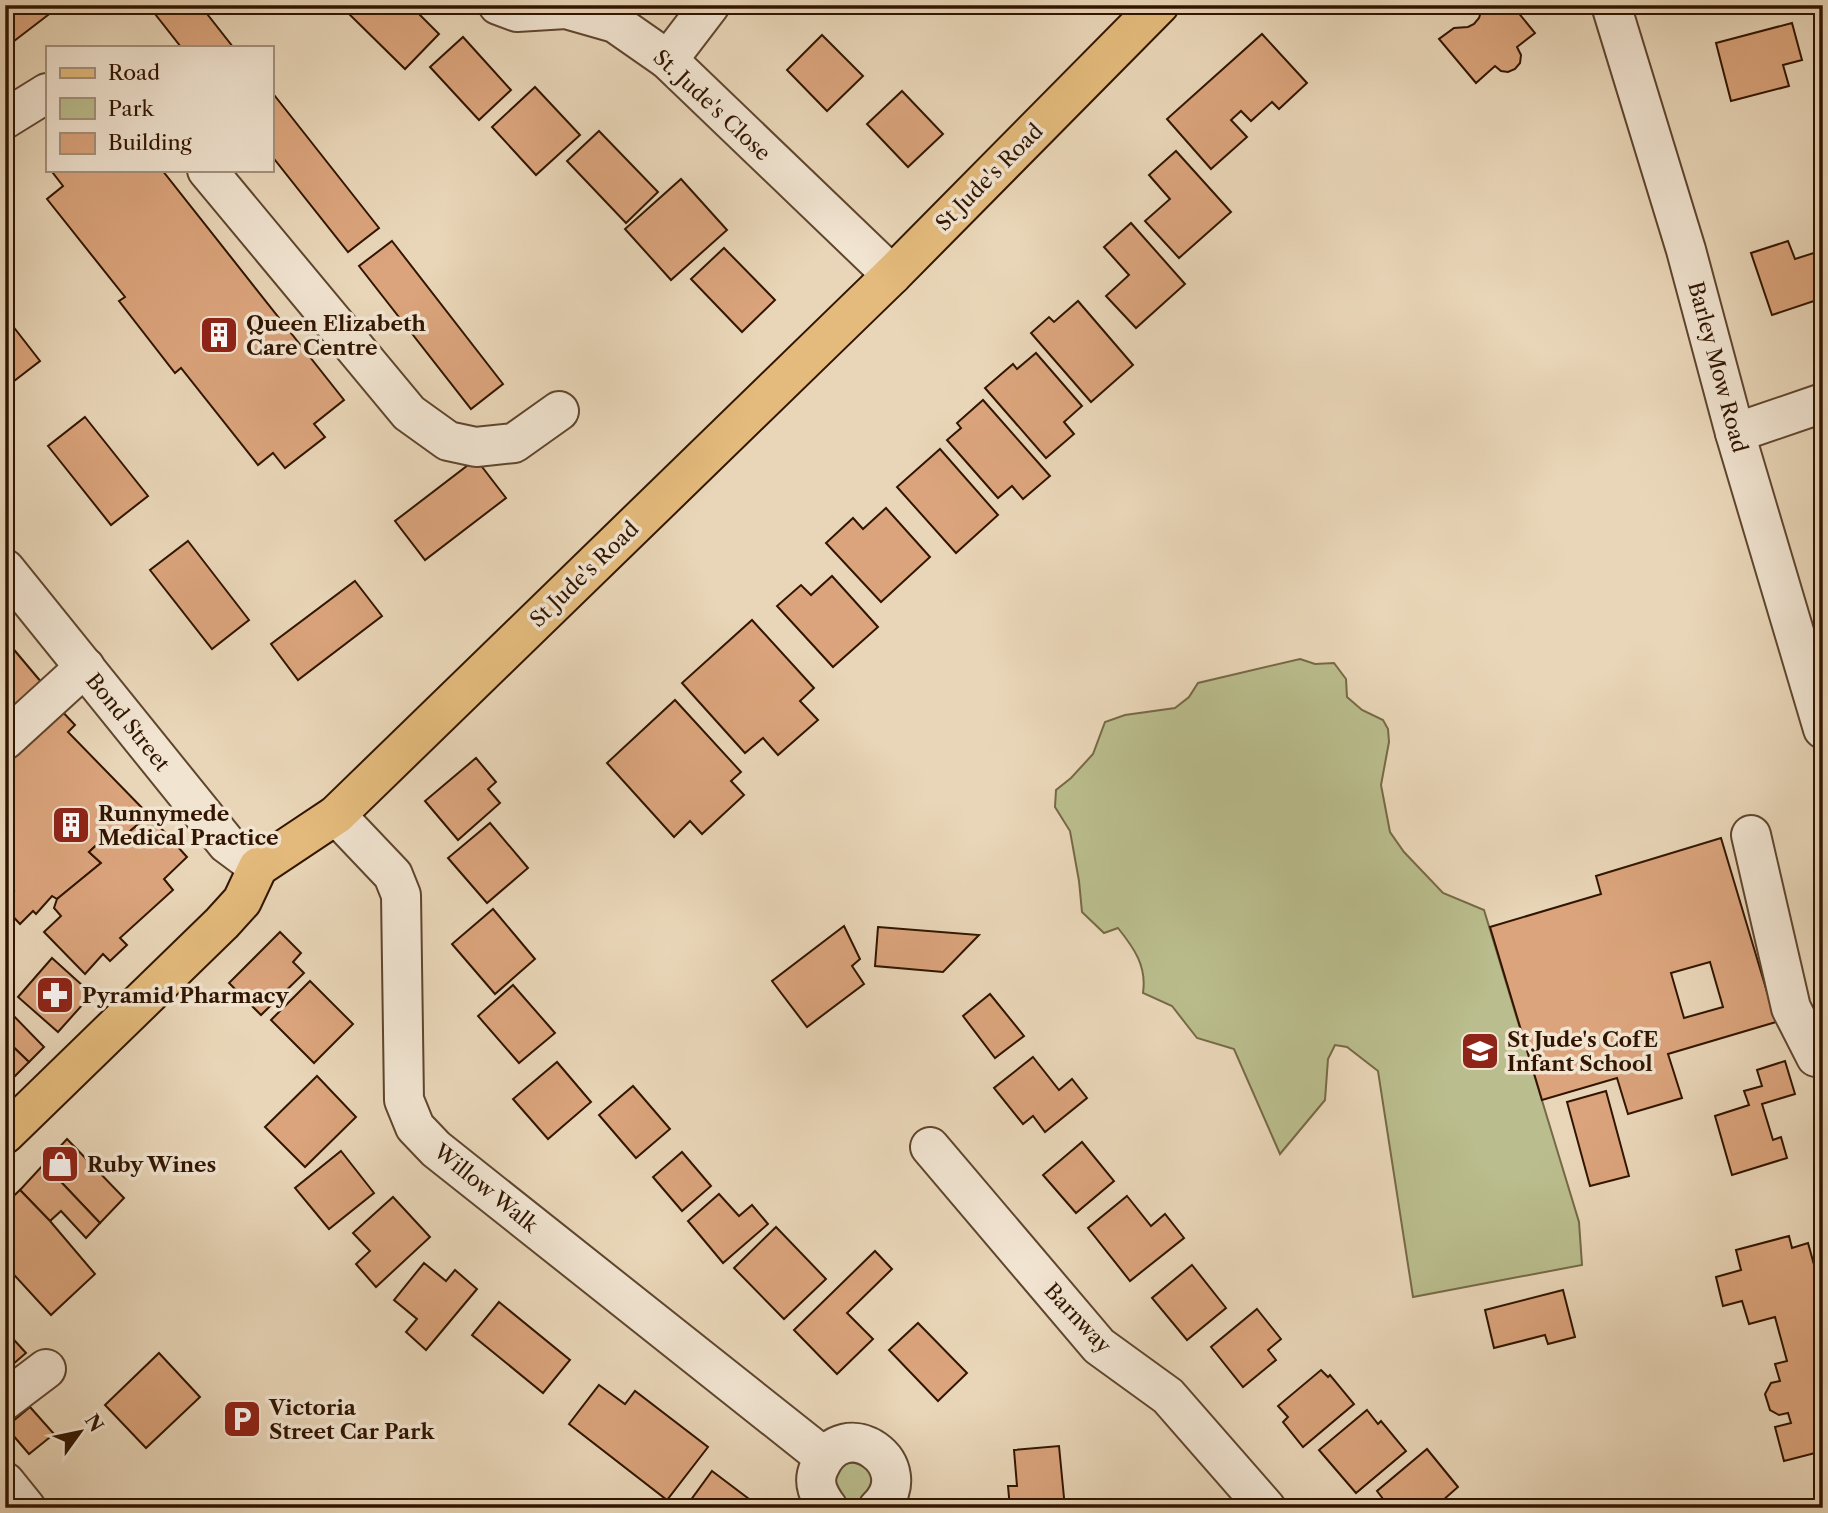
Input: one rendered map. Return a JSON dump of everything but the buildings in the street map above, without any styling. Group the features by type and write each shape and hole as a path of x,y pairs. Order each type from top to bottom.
{"main road":[{"name":"St Jude's Road","path":"258,867 336,815 892,275 1159,5"},
{"path":"5,1134 222,923 242,901 258,867"}],"street":[{"name":"St. Jude's Close","path":"498,5 517,12 566,9 615,23 668,60 892,275"},
{"path":"668,60 710,5"},
{"name":"Barley Mow Road","path":"1611,5 1686,250 1735,433 1823,729"},
{"path":"5,119 46,94"},
{"path":"209,172 409,413 447,440 476,447 514,443 559,411"},
{"path":"1735,433 1823,403"},
{"name":"Bond Street","path":"5,569 227,844 258,867"},
{"path":"5,740 85,667"},
{"name":"Willow Walk","path":"336,815 393,875 401,895 404,1100 415,1127 436,1149 824,1457"},
{"path":"1751,835 1791,1009 1816,1057 1823,1055"},
{"name":"Barnway","path":"930,1147 1099,1346 1168,1396 1266,1508"},
{"path":"5,1400 46,1369"},
{"path":"828,1508 816,1486 817,1473 824,1457 833,1448 858,1442 876,1450 885,1459 890,1471 891,1484 884,1502 878,1508"},
{"path":"5,1482 26,1508"}],"green space":[{"path":"1300,659 1315,664 1334,663 1346,679 1347,697 1362,710 1383,720 1388,729 1389,742 1381,785 1390,832 1404,852 1443,893 1484,910 1579,1222 1582,1265 1413,1297 1378,1071 1347,1047 1335,1045 1328,1059 1325,1100 1280,1154 1234,1049 1197,1038 1172,1006 1143,993 1141,966 1124,935 1118,928 1104,933 1082,912 1070,831 1055,807 1056,790 1093,754 1105,722 1125,715 1175,708 1189,697 1198,683"},
{"path":"848,1457 876,1475 866,1499 859,1502 845,1502 831,1476"}],"place":[{"name":"Queen Elizabeth Care Centre","path":"219,335"},
{"name":"Runnymede Medical Practice","path":"71,825"},
{"name":"Pyramid Pharmacy","path":"55,995"},
{"name":"St Jude's CofE Infant School","path":"1480,1051"},
{"name":"Ruby Wines","path":"60,1164"},
{"name":"Victoria Street Car Park","path":"242,1419"}]}
